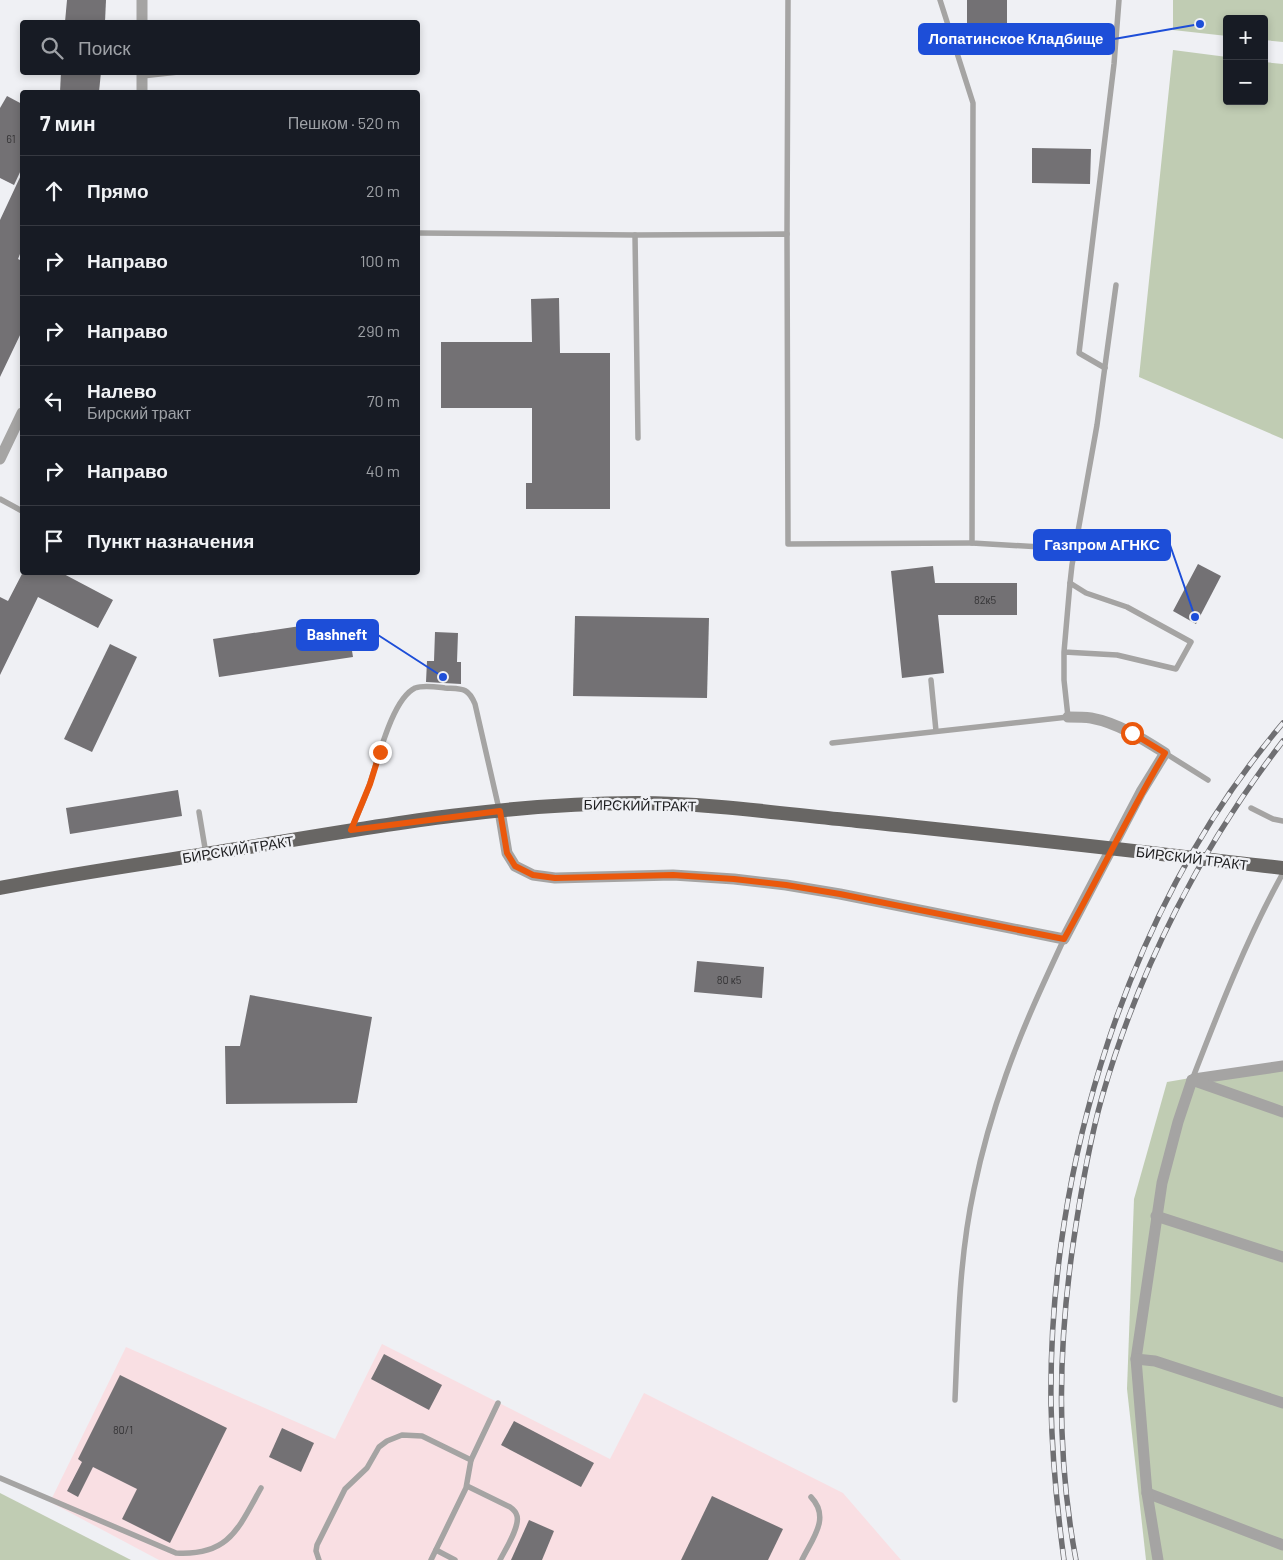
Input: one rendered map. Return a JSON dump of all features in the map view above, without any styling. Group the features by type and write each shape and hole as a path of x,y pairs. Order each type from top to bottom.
{"main road":[{"name":"БИРСКИЙ ТРАКТ","path":"0,888 351,830 500,811 582,804 641,803 693,805 1005,836 1283,868"}],"street":[{"path":"142,0 142,20"},
{"path":"142,75 142,90"},
{"path":"0,459 20,417"},
{"path":"500,811 507,853 515,866 533,875 555,878 673,875 769,883 840,894 1064,939 1141,792 1165,753 1132,733 1114,725 1091,718 1068,717"},
{"path":"1192,1080 1283,1066"},
{"path":"1192,1080 1283,1112"},
{"path":"1158,1560 1147,1492 1136,1359 1162,1182 1178,1122 1192,1080"},
{"path":"1156,1216 1283,1257"},
{"path":"1136,1359 1155,1361 1283,1403"},
{"path":"1147,1492 1283,1546"}],"lane":[{"path":"788,0 788,544 972,543 1075,549"},
{"path":"940,0 973,103 972,543"},
{"path":"1105,368 1079,353 1120,0"},
{"path":"420,233 787,234"},
{"path":"635,235 638,438"},
{"path":"832,744 1068,717 1064,680 1064,652 1070,583 1097,426 1116,285"},
{"path":"0,499 20,509"},
{"path":"1064,652 1117,655 1176,669 1191,642 1127,607 1086,593 1070,583"},
{"path":"931,680 936,731"},
{"path":"351,830 370,784 397,708 405,695 414,689 422,687 464,689 471,694 500,811"},
{"path":"1165,753 1208,780"},
{"path":"1251,808 1273,819 1283,821"},
{"path":"199,812 206,854"},
{"path":"1192,1080 1211,1031 1283,872"},
{"path":"955,1400 963,1258 974,1190 989,1126 1006,1074 1036,1000 1064,939"},
{"path":"431,1560 467,1486 471,1460 498,1403"},
{"path":"320,1560 316,1546 345,1489 368,1468 379,1447 387,1441 402,1435 422,1436 471,1460"},
{"path":"0,1478 176,1553 192,1554 211,1550 238,1531 261,1488"},
{"path":"467,1486 510,1507 518,1517 517,1525 500,1560"},
{"path":"802,1560 821,1521 821,1511 812,1498"},
{"path":"436,1550 455,1560"}],"shaded area":[{"path":"382,1344 610,1459 644,1393 843,1493 901,1560 159,1560 50,1502 126,1347 335,1439"}],"green space":[{"path":"1173,0 1283,0 1283,42 1268,40 1268,15 1223,15 1223,36 1173,30"},
{"path":"1173,50 1223,56 1223,105 1268,105 1268,62 1283,64 1283,439 1139,377"},
{"path":"1283,1062 1283,1560 1146,1560 1127,1389 1134,1199 1167,1082"},
{"path":"0,1493 131,1560 0,1560"}],"building":[{"path":"67,0 106,0 105,20 65,20"},
{"path":"967,0 1007,0 1007,55 967,55"},
{"path":"61,75 101,75 99,90 60,90"},
{"path":"7,96 20,103 20,172 14,185 0,178 0,108"},
{"path":"1032,148 1091,149 1090,184 1032,183"},
{"path":"20,177 20,254 18,259 20,260 20,335 0,377 0,220"},
{"path":"559,298 560,353 610,353 610,509 526,509 526,483 532,483 532,408 441,408 441,342 532,342 531,299"},
{"path":"1198,564 1221,576 1196,624 1173,611"},
{"path":"933,566 935,583 1017,583 1017,615 938,615 944,673 902,678 891,571"},
{"path":"21,575 66,575 113,600 98,628 38,597 0,675 0,597 8,601"},
{"path":"575,616 709,618 707,698 573,696"},
{"path":"347,619 353,657 219,677 213,639"},
{"path":"435,632 458,633 457,662 461,662 461,684 426,682 427,661 434,661"},
{"path":"110,644 137,657 92,752 64,739"},
{"path":"178,790 182,816 70,834 66,808"},
{"path":"697,961 764,967 762,998 694,992"},
{"path":"250,995 372,1017 357,1103 226,1104 225,1046 240,1046"},
{"path":"384,1354 442,1385 429,1410 371,1379"},
{"path":"120,1375 227,1428 170,1543 122,1519 137,1489 93,1467 78,1497 67,1491 82,1462 78,1459"},
{"path":"514,1421 594,1463 581,1487 501,1445"},
{"path":"282,1428 314,1443 301,1472 269,1457"},
{"path":"712,1496 783,1529 768,1560 681,1560"},
{"path":"529,1520 554,1531 542,1560 511,1560"}],"railway":[{"path":"1064,1560 1055,1482 1051,1404 1054,1314 1064,1223 1082,1132 1108,1043 1141,956 1181,873 1228,795 1283,723"},
{"path":"1076,1560 1065,1480 1062,1439 1062,1359 1074,1238 1097,1114 1134,1002 1176,911 1199,866 1225,823 1283,741"}],"place":[{"name":"Лопатинское Кладбище","path":"1200,24"},
{"name":"Газпром АГНКС","path":"1195,617"},
{"name":"Bashneft","path":"443,677"}],"route":[{"path":"380,752 370,784 351,830 500,811 507,853 515,866 533,875 555,878 673,875 786,885 1064,939 1141,792 1165,753 1132,733"}]}
